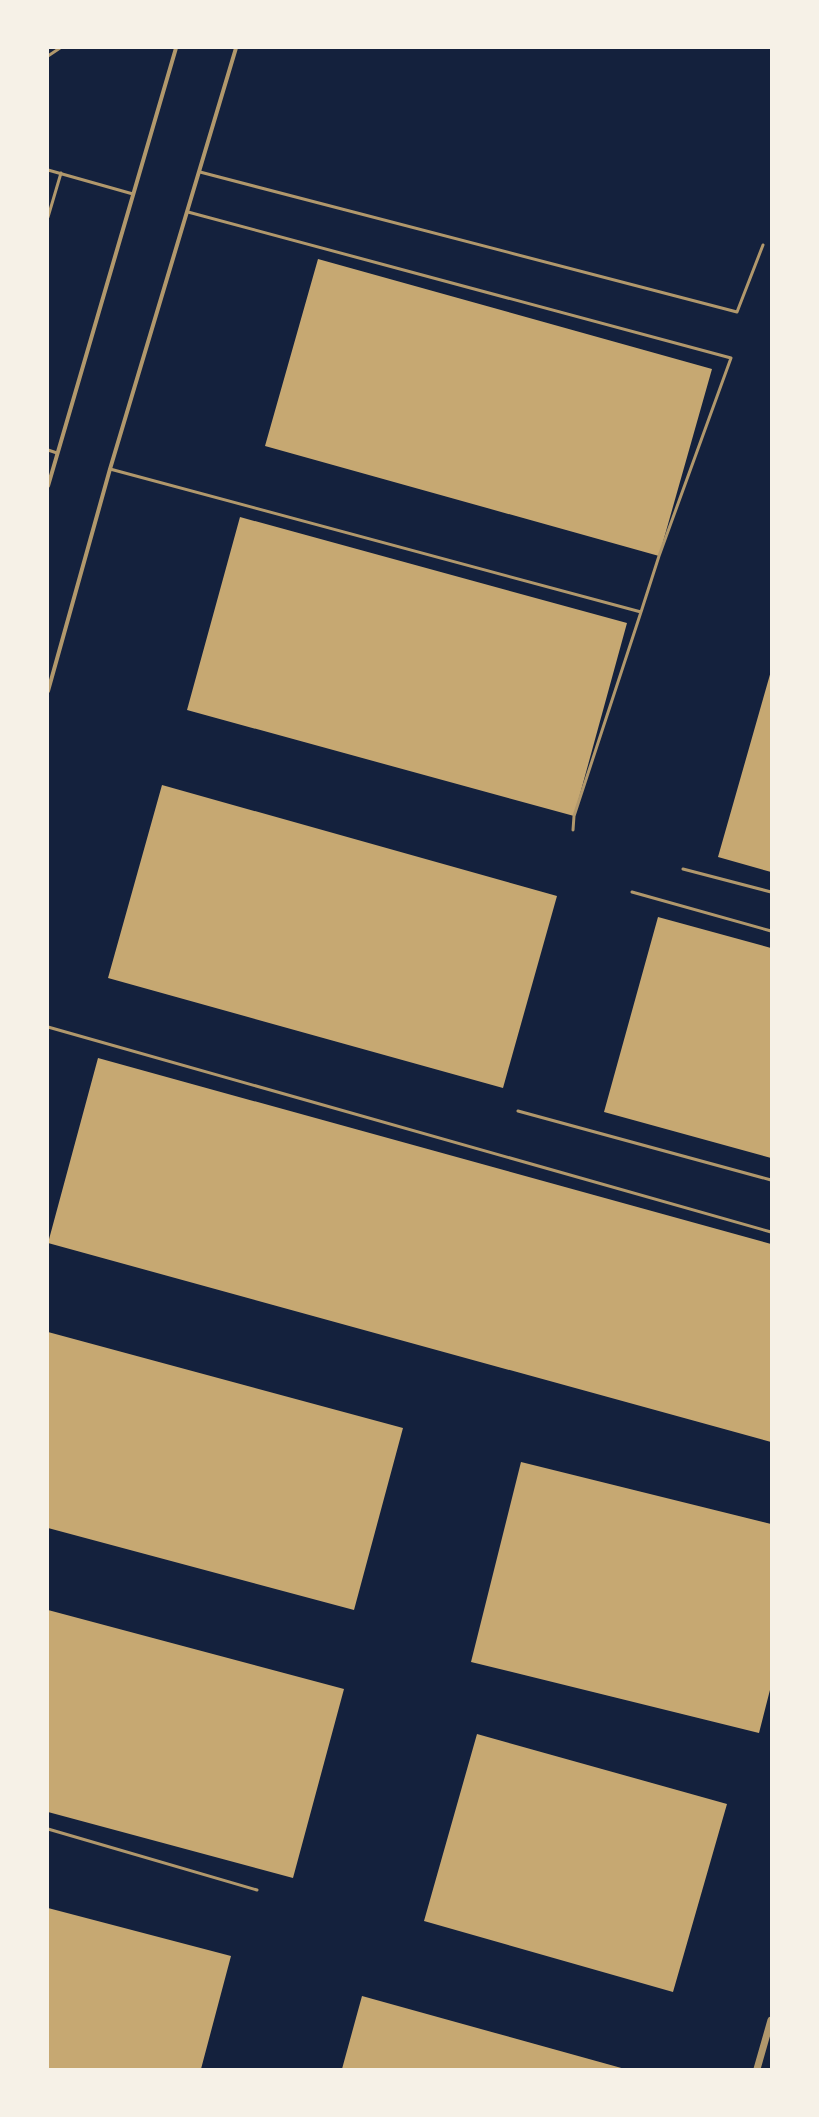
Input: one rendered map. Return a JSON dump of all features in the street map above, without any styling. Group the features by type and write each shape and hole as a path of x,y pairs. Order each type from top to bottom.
{"street":[{"path":"48,486 176,48"},
{"path":"48,691 110,469 236,48"},
{"path":"757,2069 771,2020"}],"lane":[{"path":"48,56 60,48"},
{"path":"48,170 133,194"},
{"path":"200,172 737,312 763,245"},
{"path":"48,217 60,173"},
{"path":"188,212 731,358 659,556 574,816 573,830"},
{"path":"48,450 58,453"},
{"path":"110,469 641,612"},
{"path":"683,869 771,892"},
{"path":"632,892 771,931"},
{"path":"48,1027 771,1232"},
{"path":"518,1111 771,1180"},
{"path":"48,1829 257,1890"}],"building":[{"path":"318,259 712,369 659,556 265,446"},
{"path":"240,517 627,623 574,816 187,710"},
{"path":"771,671 771,872 718,857"},
{"path":"162,785 557,896 503,1088 108,978"},
{"path":"658,917 771,948 771,1158 604,1112"},
{"path":"98,1058 771,1244 771,1442 48,1243"},
{"path":"48,1332 403,1428 354,1610 48,1528"},
{"path":"521,1462 771,1524 771,1686 759,1733 471,1662"},
{"path":"48,1610 344,1689 293,1878 48,1812"},
{"path":"477,1734 727,1804 673,1992 424,1921"},
{"path":"48,1908 231,1956 201,2069 48,2069"},
{"path":"362,1996 625,2069 342,2069"}]}
